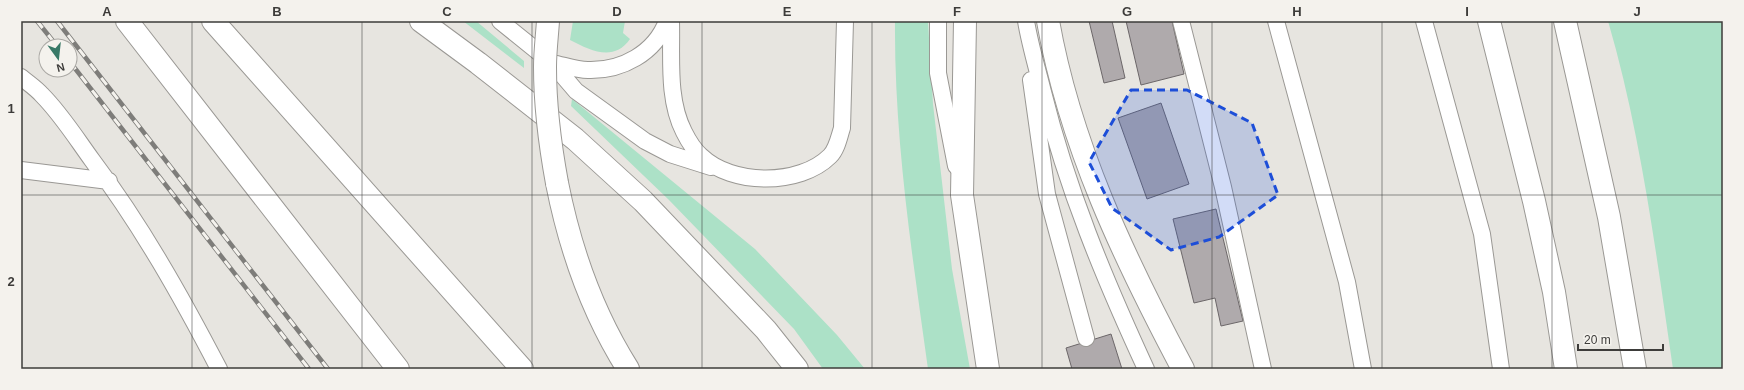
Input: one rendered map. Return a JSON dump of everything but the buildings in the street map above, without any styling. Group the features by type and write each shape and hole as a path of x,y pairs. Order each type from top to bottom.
{"street":[{"path":"127,21 398,369"},
{"path":"213,21 522,369"},
{"path":"421,21 478,63 575,139 643,201 766,330 797,369"},
{"path":"548,21 545,68 547,114 551,148 566,225 580,271 600,318 628,369"},
{"path":"965,21 962,195 988,369"},
{"path":"1048,21 1061,85 1090,173 1131,268 1183,369"},
{"path":"1489,21 1534,201 1554,292 1566,369"},
{"path":"1565,21 1609,217 1635,369"}],"lane":[{"path":"500,21 552,63 576,91 645,141 670,154 729,172 749,177 767,178 786,177 804,173 818,166 831,155 838,142 842,128 845,21"},
{"path":"552,63 587,70 602,70 621,65 637,58 651,47 663,34 667,21"},
{"path":"671,21 673,95 683,131 702,157 729,172"},
{"path":"938,21 938,73 962,195"},
{"path":"1181,21 1223,186 1263,369"},
{"path":"1276,21 1347,282 1363,369"},
{"path":"1424,21 1482,234 1501,369"},
{"path":"1027,26 1031,88 1047,194 1086,338"},
{"path":"1027,26 1052,131 1082,218 1109,288 1146,369"},
{"path":"21,78 42,95 72,130 109,181 144,235 173,284 219,369"},
{"path":"21,170 109,181"}],"highlighted area":[{"path":"1131,90 1187,90 1252,123 1278,195 1219,237 1171,250 1112,208 1089,162"}],"green space":[{"path":"463,21 476,21 524,61 524,68"},
{"path":"573,21 625,21 623,33 630,39 624,46 617,50 610,52 594,51 570,40"},
{"path":"895,21 928,21 933,104 952,269 970,369 928,369 905,196 897,109"},
{"path":"1608,21 1723,21 1723,369 1673,369 1654,238 1639,150 1620,64"},
{"path":"572,99 755,249 837,335 865,369 823,369 794,329 668,199 571,106"}],"railway":[{"path":"37,21 51,38"},
{"path":"57,21 328,369"},
{"path":"78,72 309,369"}]}
